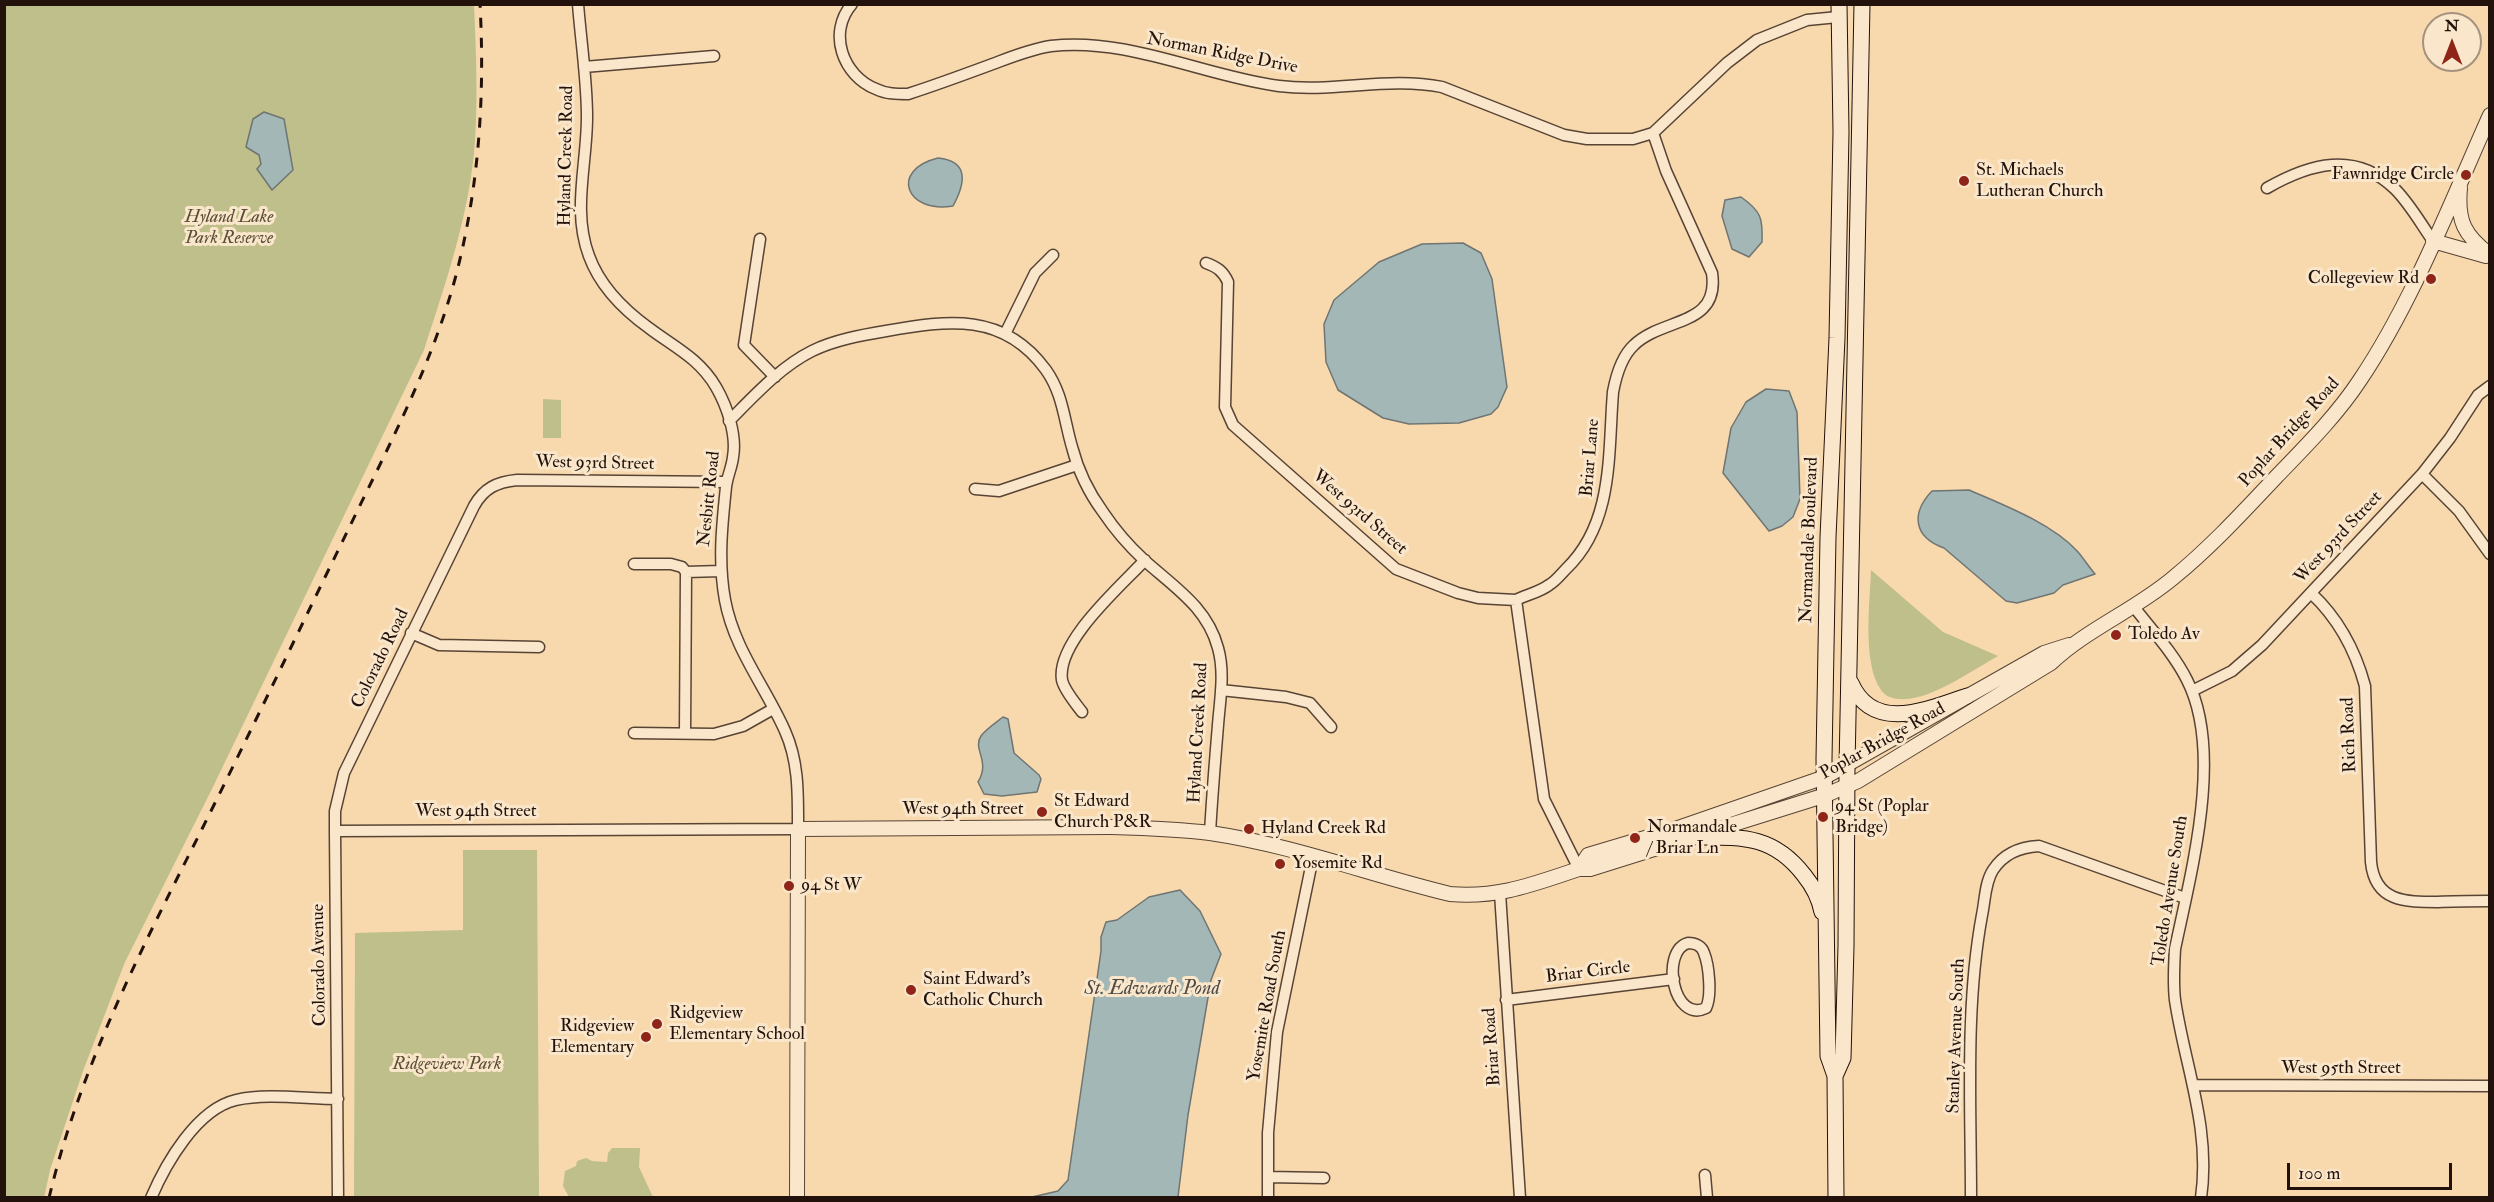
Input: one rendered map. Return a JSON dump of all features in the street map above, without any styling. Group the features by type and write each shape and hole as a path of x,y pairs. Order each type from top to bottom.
{"main road":[{"name":"Normandale Boulevard","path":"1835,1076 1843,1058 1862,4"},
{"name":"Normandale Boulevard","path":"1836,1197 1835,1076 1828,1056 1825,777 1828,549 1837,338 1841,143 1838,11"},
{"path":"1849,680 1862,703 1898,714 1921,711 1967,696"},
{"path":"1694,830 1766,843 1780,851 1801,871 1819,899 1827,936"}],"street":[{"name":"Hyland Creek Road","path":"578,4 584,67 586,140 580,210 582,234 599,278 614,296 650,329 673,342"},
{"name":"Norman Ridge Drive","path":"852,4 841,24 839,41 843,55 850,68 862,80 876,89 891,94 908,94 1050,46 1083,46 1117,49 1278,86 1318,88 1406,82 1442,87 1564,135 1587,139 1633,139 1653,134"},
{"path":"1653,134 1727,63 1757,40 1807,20 1838,11"},
{"path":"584,67 714,56"},
{"name":"Poplar Bridge Road","path":"1694,830 1826,795 1847,786 2051,663 2070,645 2134,606 2172,579 2207,547 2317,434 2360,381 2397,316 2490,115"},
{"name":"Briar Lane","path":"1516,600 1550,585 1584,550 1593,532 1601,513 1605,493 1616,376 1628,354 1645,336 1698,314 1707,307 1712,296 1712,273 1666,171 1653,134"},
{"path":"2267,188 2307,168 2345,165 2363,170 2380,177 2395,189 2433,241 2490,256"},
{"path":"2461,180 2460,215 2463,227 2470,238 2490,256"},
{"path":"759,239 744,345 775,377"},
{"path":"1005,334 1035,273 1053,255"},
{"name":"West 93rd Street","path":"1206,263 1223,272 1228,282 1225,407 1233,425 1396,569 1458,593 1478,598 1516,600"},
{"name":"Hyland Creek Road","path":"729,422 775,377 813,351 873,333 928,323 957,321 978,324 1005,334 1035,356 1058,391 1077,465 1100,508 1120,536 1200,610 1211,628 1222,669 1210,833"},
{"name":"Nesbitt Road","path":"673,342 702,368 716,387 729,422 734,455 727,482 721,540 721,571 725,601 733,630 745,659 785,732 798,783 798,829"},
{"name":"West 93rd Street","path":"2192,691 2232,671 2248,659 2422,474 2450,438 2478,395 2490,386"},
{"path":"975,489 999,491 1077,465"},
{"path":"2422,474 2459,510 2490,554"},
{"name":"West 93rd Street","path":"474,506 491,486 510,480 727,482"},
{"name":"Colorado Road","path":"335,831 338,792 344,773 474,506"},
{"path":"1082,712 1062,681 1064,656 1076,635 1145,560"},
{"name":"Nesbitt Road","path":"634,564 671,564 682,567 686,573 721,571"},
{"path":"685,733 686,573"},
{"name":"Rich Road","path":"2311,593 2336,620 2349,640 2359,663 2365,686 2371,862 2375,881 2390,896 2410,902 2490,901"},
{"path":"1516,600 1544,799 1579,869"},
{"name":"Toledo Avenue South","path":"2134,606 2175,661 2192,691 2201,720 2204,770 2198,826 2175,949 2175,999 2204,1147 2201,1197"},
{"path":"411,633 439,645 539,647"},
{"name":"Poplar Bridge Road","path":"1694,830 1825,777 2044,653 2070,645"},
{"path":"1221,690 1286,697 1310,703 1331,727"},
{"path":"634,733 714,734 731,730 773,709"},
{"name":"West 94th Street","path":"335,831 1154,828 1210,833 1312,857 1450,894 1474,896 1500,893 1579,869 1590,869 1694,830"},
{"path":"797,1197 798,829"},
{"name":"Colorado Avenue","path":"335,831 338,1197"},
{"name":"Stanley Avenue South","path":"1971,1197 1973,988 1976,954 1991,873 2011,852 2025,847 2039,846 2185,898"},
{"name":"Yosemite Road South","path":"1268,1197 1271,1083 1277,1032 1312,857"},
{"name":"Briar Road","path":"1500,893 1520,1197"},
{"path":"1688,943 1700,947 1704,952 1710,994 1706,1008 1693,1011 1686,1008 1680,1001 1674,979 1674,960 1678,949 1688,943"},
{"name":"Briar Circle","path":"1506,1000 1674,979"},
{"name":"West 95th Street","path":"2193,1085 2490,1086"},
{"path":"151,1197 175,1154 198,1124 220,1105 249,1098 338,1099"},
{"path":"1705,1175 1707,1197"},
{"path":"1268,1177 1324,1178"}],"green space":[{"name":"Hyland Lake Park Reserve","path":"4,5 474,5 477,90 475,141 468,194 456,247 424,350 211,791 125,962 83,1071 50,1170 44,1198 4,1197"},
{"path":"543,399 561,400 561,438 543,438"},
{"path":"1871,570 1943,632 1998,656 1928,694 1896,699 1885,694 1875,678 1869,649"},
{"name":"Ridgeview Park","path":"463,850 537,850 539,1197 354,1197 355,933 463,930"},
{"path":"612,1148 640,1148 639,1167 653,1197 569,1197 563,1186 565,1171 576,1166 577,1161 586,1158 592,1161 607,1162 608,1153"}],"water":[{"path":"264,112 284,119 293,170 272,190 257,169 261,164 259,155 246,147 253,119"},
{"path":"938,158 956,164 962,175 960,190 953,206 937,207 924,204 910,190 909,181 913,172 923,164"},
{"path":"1741,197 1757,211 1762,227 1762,242 1749,257 1732,249 1722,216 1725,200"},
{"path":"1463,243 1481,253 1492,279 1507,387 1498,407 1491,414 1459,423 1409,424 1383,418 1338,390 1326,362 1324,324 1334,300 1379,262 1422,244"},
{"path":"1766,389 1789,391 1797,412 1800,499 1793,517 1782,526 1769,531 1723,473 1731,428 1746,402"},
{"path":"1969,490 2042,524 2068,542 2095,574 2063,585 2054,593 2017,603 2006,601 1944,548 1926,538 1918,524 1921,508 1932,491"},
{"path":"1003,717 1008,719 1014,753 1041,779 1037,792 1002,796 984,794 978,782 983,768 979,741 986,731"},
{"name":"St. Edwards Pond","path":"1180,890 1200,911 1221,954 1211,980 1188,1115 1178,1197 1032,1197 1058,1191 1068,1180 1101,951 1101,937 1106,922 1117,920 1149,897"}],"railway":[{"path":"49,1198 62,1149 95,1055 135,964 393,437 434,344 455,279 475,177 482,74 480,4"}],"place":[{"name":"Fawnridge Circle","path":"2466,175"},
{"name":"St. Michaels Lutheran Church","path":"1964,181"},
{"name":"Collegeview Rd","path":"2431,279"},
{"name":"Toledo Av","path":"2116,635"},
{"name":"St Edward Church P&R","path":"1042,812"},
{"name":"94 St (Poplar Bridge)","path":"1823,817"},
{"name":"Hyland Creek Rd","path":"1249,829"},
{"name":"Normandale / Briar Ln","path":"1635,838"},
{"name":"Yosemite Rd","path":"1280,864"},
{"name":"94 St W","path":"789,886"},
{"name":"Saint Edward's Catholic Church","path":"911,990"},
{"name":"Ridgeview Elementary School","path":"657,1024"},
{"name":"Ridgeview Elementary","path":"646,1037"}]}
